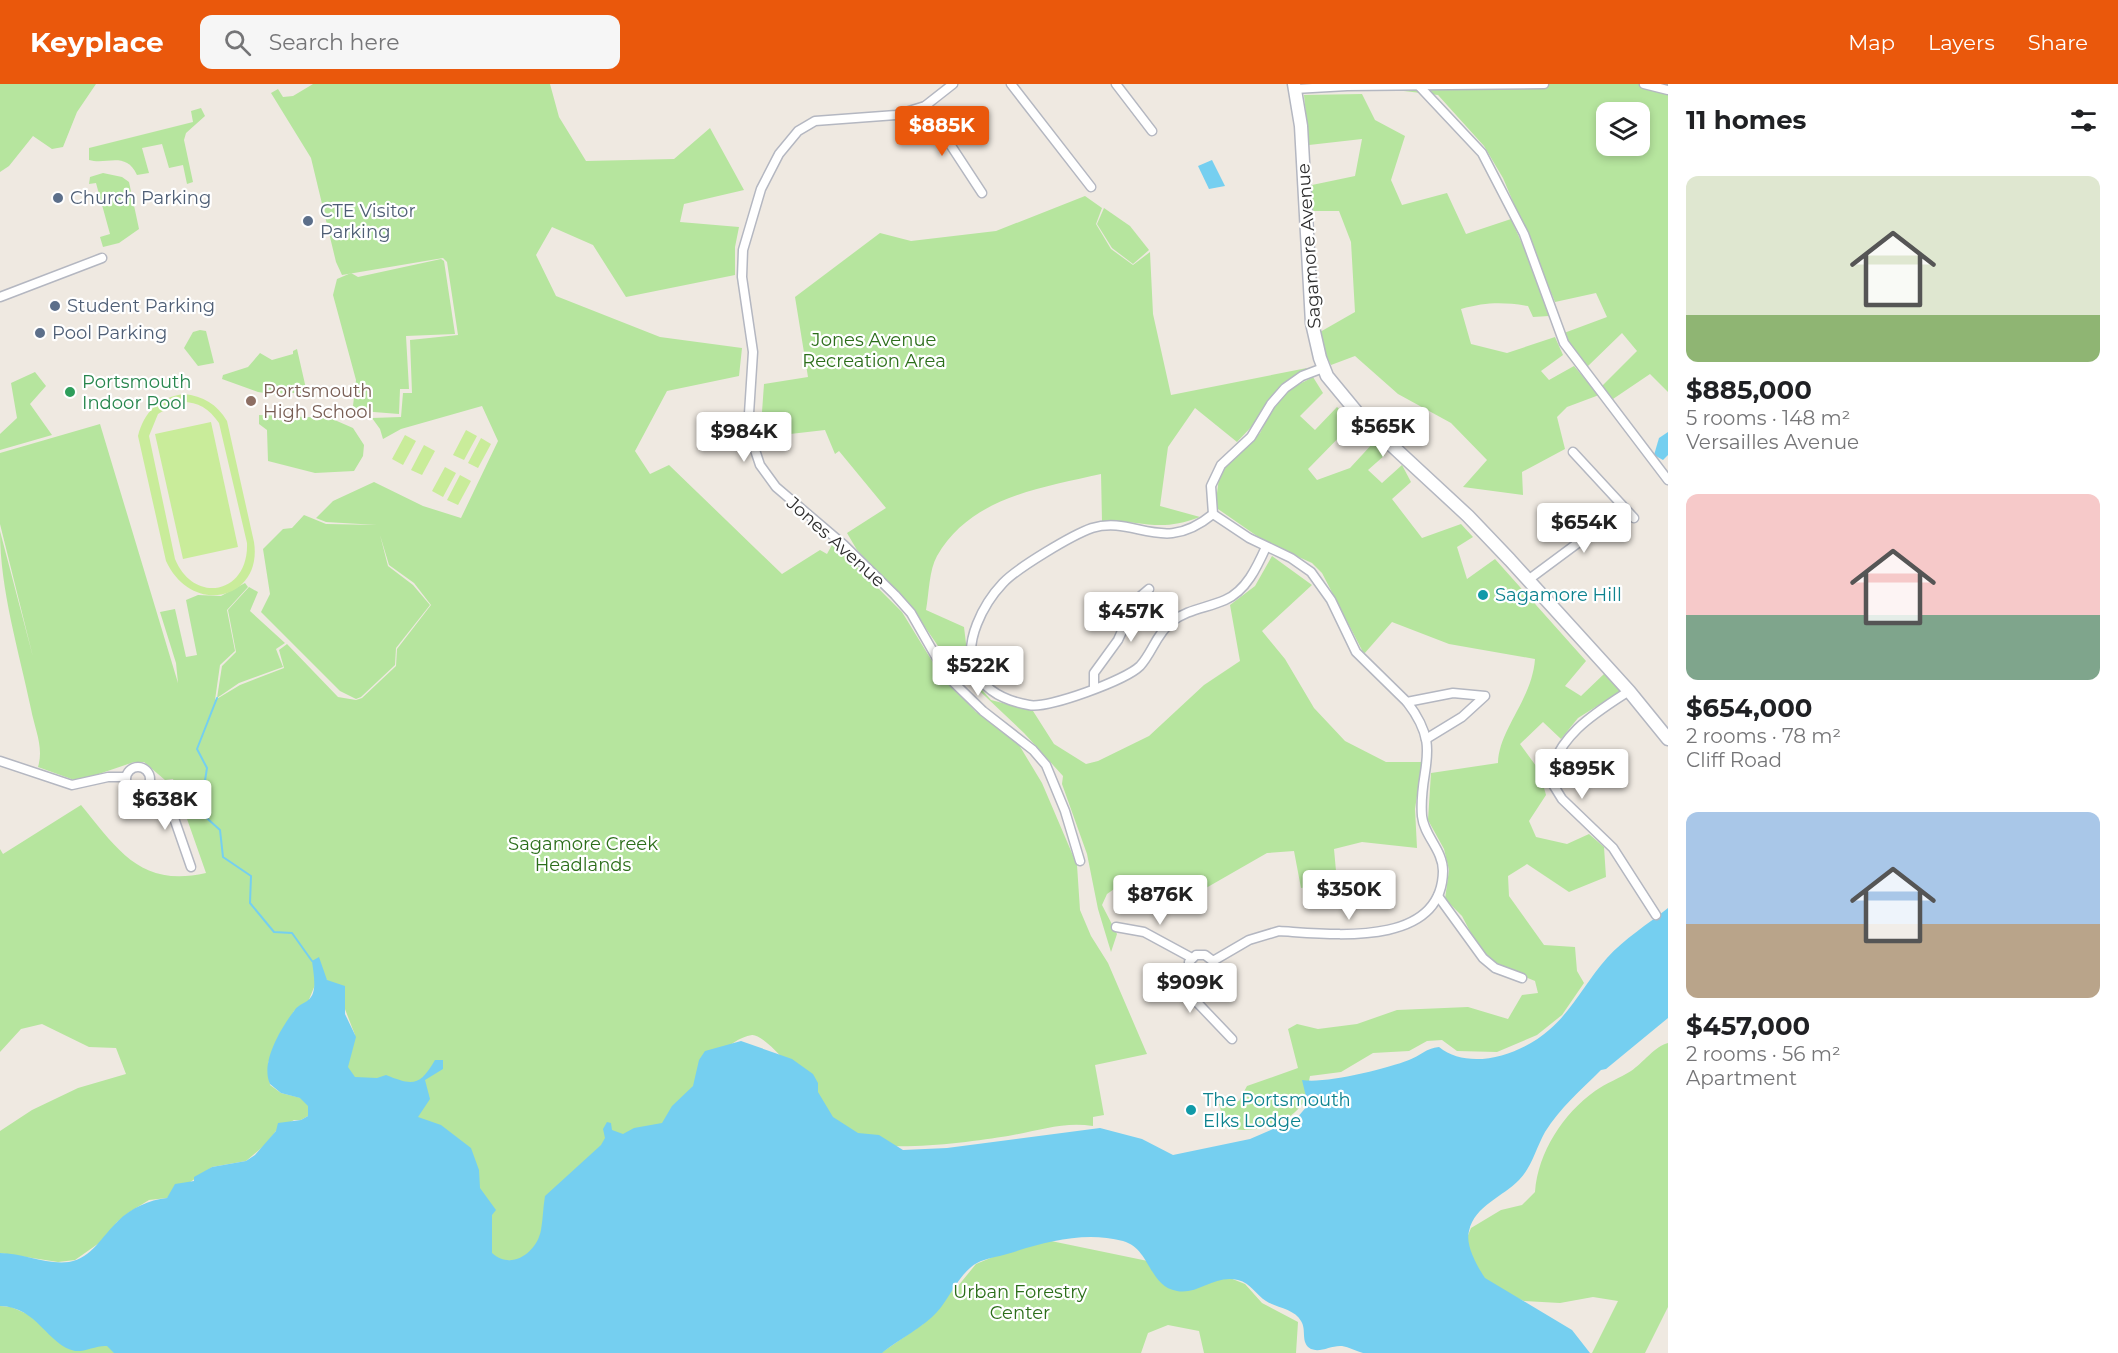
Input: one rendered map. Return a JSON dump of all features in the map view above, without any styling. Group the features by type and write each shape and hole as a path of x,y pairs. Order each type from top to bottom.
{"main road":[{"name":"Sagamore Avenue","path":"1295,86 1301,126 1312,323 1323,368 1347,403 1461,509 1666,732"}],"street":[{"name":"Jones Avenue","path":"953,84 925,106 896,115 815,121 798,131 779,154 761,189 743,250 742,277 753,352 748,429 760,465 776,487 844,544 895,595 910,613 947,675 969,699 1034,750 1046,765 1065,811 1080,861"},
{"path":"1011,84 1091,187"},
{"path":"1116,84 1152,131"},
{"path":"1295,86 1420,87 1458,84 1544,84"},
{"path":"1644,84 1668,90"},
{"path":"1420,87 1482,153 1527,242 1564,343 1668,480"},
{"path":"925,106 982,193"},
{"path":"0,297 102,258"},
{"path":"1213,514 1211,486 1221,465 1251,436 1271,404 1285,388 1302,376 1323,368"},
{"path":"1573,452 1634,518"},
{"path":"1528,580 1625,508"},
{"path":"1213,514 1266,547 1291,558 1311,572 1331,600 1356,652 1407,702 1420,721 1426,739 1428,762 1422,818 1441,856 1442,879 1438,896 1432,906 1416,920 1395,928 1370,933 1279,931 1265,933 1213,961"},
{"path":"1213,514 1180,533 1144,532 1105,526 1090,529 1014,574 1003,583 980,618 972,644 972,664 980,682 994,693 1035,706 1094,688 1134,671 1141,665 1161,631 1182,615 1224,601 1246,585 1266,547"},
{"path":"1094,688 1094,673 1118,640 1137,600 1149,589"},
{"path":"1629,691 1588,717 1552,762 1549,778 1562,799 1613,848 1656,915"},
{"path":"1407,702 1454,693 1485,696 1462,717 1426,739"},
{"path":"0,762 72,785 108,777 126,777"},
{"path":"126,777 132,769 141,768 148,773 150,783 165,792 190,867"},
{"path":"126,777 129,787 137,791 144,790 150,783"},
{"path":"1438,896 1483,958 1495,968 1522,978"},
{"path":"1116,927 1144,932 1192,958 1205,955 1213,961"},
{"path":"1192,958 1189,971 1196,979 1202,980 1212,975 1213,961"},
{"path":"1196,979 1190,995 1232,1039"}],"green space":[{"path":"0,84 96,84 77,112 63,147 52,149 33,136 9,166 0,172"},
{"name":"Sagamore Creek Headlands","path":"313,84 550,84 559,117 586,161 674,159 710,128 744,190 684,204 680,222 739,227 735,247 735,275 626,297 593,245 552,227 536,255 556,296 660,337 742,348 739,376 667,391 635,451 650,474 669,465 782,574 820,550 827,554 833,543 902,612 940,674 976,712 1013,735 1042,783 1077,865 1080,910 1091,936 1108,963 1147,1054 1095,1065 1104,1115 1093,1117 1093,1126 1061,1126 1008,1136 930,1145 888,1146 855,1141 845,1133 782,1058 760,1038 752,1035 734,1042 725,1049 689,1092 674,1105 668,1119 523,1259 513,1261 495,1259 413,1126 417,1083 364,1084 344,1071 355,1035 343,1004 324,976 315,985 308,1002 294,1011 268,1063 270,1085 281,1093 301,1098 309,1106 308,1116 301,1120 294,1120 276,1131 266,1144 246,1161 212,1167 167,1198 149,1200 128,1213 117,1222 102,1241 75,1260 58,1262 0,1253 0,1131 32,1110 78,1088 126,1074 116,1048 89,1047 42,1024 21,1029 0,1052 0,849 3,854 81,805 107,837 133,862 164,875 183,876 206,873 173,779 165,780 144,762 134,762 87,778 74,780 38,767 40,752 38,738 3,576 0,531 33,657 0,524 0,453 100,424 178,683 176,663 160,612 175,609 186,657 197,655 186,600 198,595 221,596 245,583 248,587 227,610 235,651 220,665 215,700 240,685 284,668 279,650 287,644 338,697 356,700 362,698 396,666 397,649 431,605 414,583 389,565 380,535 388,566 413,585 430,605 396,648 395,665 356,699 340,691 261,612 270,594 263,549 283,529 292,528 304,515 326,524 377,525 326,522 316,518 333,501 374,482 423,506 461,518 498,441 482,406 401,429 383,439 380,429 372,418 401,417 403,393 412,393 410,340 458,335 447,262 443,258 342,275 336,262 311,158 271,93 278,89 283,97 293,96"},
{"path":"1344,84 1668,84 1668,392 1650,374 1613,399 1602,386 1637,351 1622,333 1587,367 1572,348 1564,333 1607,317 1596,293 1555,302 1503,178 1484,146 1438,95"},
{"path":"1362,94 1375,120 1405,136 1391,180 1402,205 1447,193 1466,234 1511,219 1533,268 1549,316 1533,317 1528,306 1510,304 1494,303 1461,309 1471,344 1507,353 1555,337 1563,355 1541,371 1549,380 1574,366 1599,395 1567,407 1557,417 1565,449 1522,472 1523,495 1463,487 1487,460 1451,423 1398,394 1355,356 1331,365 1323,350 1320,332 1355,312 1351,242 1339,211 1312,211 1312,185 1355,176 1362,139 1309,145 1304,95"},
{"path":"201,108 205,116 186,133 184,140 193,182 187,184 183,165 169,168 162,144 142,148 149,173 137,175 133,168 122,161 89,160 89,148 193,122 191,111"},
{"path":"103,173 122,177 129,182 139,229 119,243 103,247 100,237 110,234 96,183 89,184 90,177"},
{"name":"Jones Avenue Recreation Area","path":"1085,196 1102,208 1096,224 1111,249 1133,265 1150,252 1153,314 1171,395 1307,368 1237,442 1195,408 1168,447 1160,506 1200,517 1186,522 1162,525 1102,521 1101,474 1054,484 1009,498 968,520 951,536 934,562 926,610 964,627 970,676 991,700 1033,711 1054,744 1086,764 1098,761 1149,736 1204,685 1240,661 1230,605 1255,586 1272,556 1312,585 1262,631 1285,659 1314,708 1345,741 1386,762 1422,762 1415,809 1417,848 1362,842 1334,849 1337,882 1301,888 1294,851 1267,853 1192,896 1127,880 1107,894 1102,905 1117,934 1111,952 1098,909 1087,854 1062,784 1063,776 1024,733 949,662 912,608 857,550 847,533 886,508 839,451 835,454 825,430 764,437 761,426 764,384 808,377 795,297 880,233 911,241 996,231"},
{"path":"1104,208 1130,226 1149,250 1133,264 1112,248 1097,224"},
{"path":"441,259 444,261 455,334 406,336 409,389 400,389 399,414 361,411 353,406 356,380 333,295 337,279 351,273 358,277"},
{"path":"206,331 214,363 198,366 184,348 193,332"},
{"path":"297,349 307,393 284,393 284,396 258,392 222,379 223,375 248,367 260,353 272,360 293,354 293,351"},
{"path":"35,372 46,386 30,404 52,435 0,450 0,434 17,418 11,383"},
{"path":"1313,377 1323,393 1300,416 1315,430 1337,407 1354,422 1308,469 1317,480 1350,468 1374,442 1385,455 1368,470 1382,483 1402,465 1411,482 1392,499 1422,538 1461,524 1473,537 1457,547 1467,579 1495,559 1586,661 1565,686 1581,696 1605,673 1621,691 1578,718 1561,739 1543,722 1520,744 1539,770 1546,795 1529,821 1536,837 1567,844 1589,834 1604,847 1606,877 1569,892 1527,864 1508,876 1509,896 1544,945 1575,947 1577,971 1584,983 1562,1015 1537,1035 1497,1052 1457,1051 1442,1040 1427,1041 1409,1051 1373,1053 1341,1072 1310,1076 1307,1093 1302,1104 1293,1114 1276,1124 1245,1130 1226,1127 1219,1104 1239,1101 1247,1086 1298,1068 1288,1029 1297,1024 1318,1029 1357,1024 1397,1010 1468,1007 1508,1019 1522,995 1538,993 1535,981 1496,965 1477,945 1462,916 1445,899 1449,870 1444,849 1428,820 1431,773 1498,763 1504,738 1533,674 1535,659 1449,644 1392,622 1364,654 1322,573 1312,563 1267,543 1218,509 1216,501 1220,470 1260,433 1269,415 1288,390"},
{"path":"184,394 203,399 219,410 227,421 254,542 254,562 248,577 237,588 223,594 208,595 192,590 178,579 166,561 138,436 144,420 154,407 167,398","holes":["178,402 201,406 219,423 247,543 245,560 239,573 230,583 219,587 207,588 195,583 184,574 175,559 149,436 158,414"]},
{"path":"259,415 330,418 353,428 364,445 363,456 354,471 315,473 268,461 267,430 259,424"},
{"path":"211,422 238,547 183,559 155,434"},
{"path":"466,430 477,436 464,460 453,455"},
{"path":"405,435 416,441 403,465 392,459"},
{"path":"481,438 491,444 478,468 468,463"},
{"path":"424,445 435,451 422,475 411,470"},
{"path":"445,467 456,473 443,497 432,491"},
{"path":"460,475 471,481 458,505 447,500"},
{"path":"249,587 258,592 250,611 285,643 276,649 283,667 239,683 217,698 222,666 236,652 228,610"},
{"path":"1668,1043 1668,1307 1645,1353 1592,1353 1618,1301 1593,1297 1560,1303 1524,1301 1487,1285 1464,1245 1471,1228 1501,1210 1522,1205 1535,1192 1541,1163 1554,1135 1583,1100 1604,1085 1631,1071 1658,1048"},
{"name":"Urban Forestry Center","path":"1051,1241 1230,1278 1245,1284 1262,1303 1298,1322 1296,1353 1204,1353 1199,1331 1168,1325 1148,1333 1141,1353 881,1353 923,1324 944,1296 958,1286 976,1264 1005,1252"},
{"path":"0,1306 11,1307 100,1345 113,1346 121,1353 0,1353"}],"water":[{"path":"1212,160 1225,186 1209,189 1198,166"},
{"path":"1668,432 1668,455 1663,460 1654,455 1659,438"},
{"path":"1668,908 1668,1018 1606,1069 1601,1070 1571,1100 1545,1132 1523,1175 1513,1186 1477,1214 1469,1231 1470,1249 1485,1278 1572,1330 1590,1353 1363,1353 1342,1346 1315,1350 1306,1343 1303,1325 1295,1314 1266,1301 1243,1282 1222,1280 1192,1290 1177,1291 1160,1282 1139,1251 1132,1245 1123,1241 1093,1237 1050,1242 977,1263 965,1273 932,1317 882,1353 114,1353 107,1346 75,1351 57,1342 24,1313 0,1306 0,1253 52,1262 77,1260 96,1246 123,1216 134,1209 167,1198 175,1184 194,1181 194,1177 212,1167 246,1161 255,1155 276,1131 278,1123 301,1120 308,1116 308,1106 300,1098 281,1093 270,1084 268,1066 273,1046 283,1027 296,1008 309,999 313,993 312,961 319,957 327,980 345,986 345,1014 356,1037 348,1067 355,1077 377,1078 386,1075 403,1081 415,1081 425,1075 435,1060 443,1060 443,1069 425,1080 430,1099 418,1117 441,1125 471,1148 479,1170 480,1188 496,1210 492,1215 492,1253 508,1260 529,1252 539,1238 545,1196 601,1145 605,1138 603,1129 607,1122 611,1123 612,1130 623,1134 634,1128 662,1123 672,1106 693,1086 699,1060 705,1051 741,1041 792,1059 813,1074 818,1083 818,1092 833,1117 858,1133 879,1135 903,1150 947,1148 1100,1128 1142,1139 1173,1155 1250,1139 1296,1119 1308,1105 1302,1080 1325,1080 1371,1071 1409,1060 1427,1050 1439,1047 1465,1058 1480,1059 1511,1053 1538,1039 1549,1030 1572,1005 1614,951"}],"waterway":[{"path":"217,698 197,749 207,768 200,812 220,830 223,857 251,876 250,903 274,932 292,933 312,961"}],"place":[{"name":"Church Parking","path":"58,198"},
{"name":"CTE Visitor Parking","path":"308,221"},
{"name":"Student Parking","path":"55,306"},
{"name":"Pool Parking","path":"40,333"},
{"name":"Portsmouth Indoor Pool","path":"70,392"},
{"name":"Portsmouth High School","path":"251,401"},
{"name":"Sagamore Hill","path":"1483,595"},
{"name":"The Portsmouth Elks Lodge","path":"1191,1110"}]}
